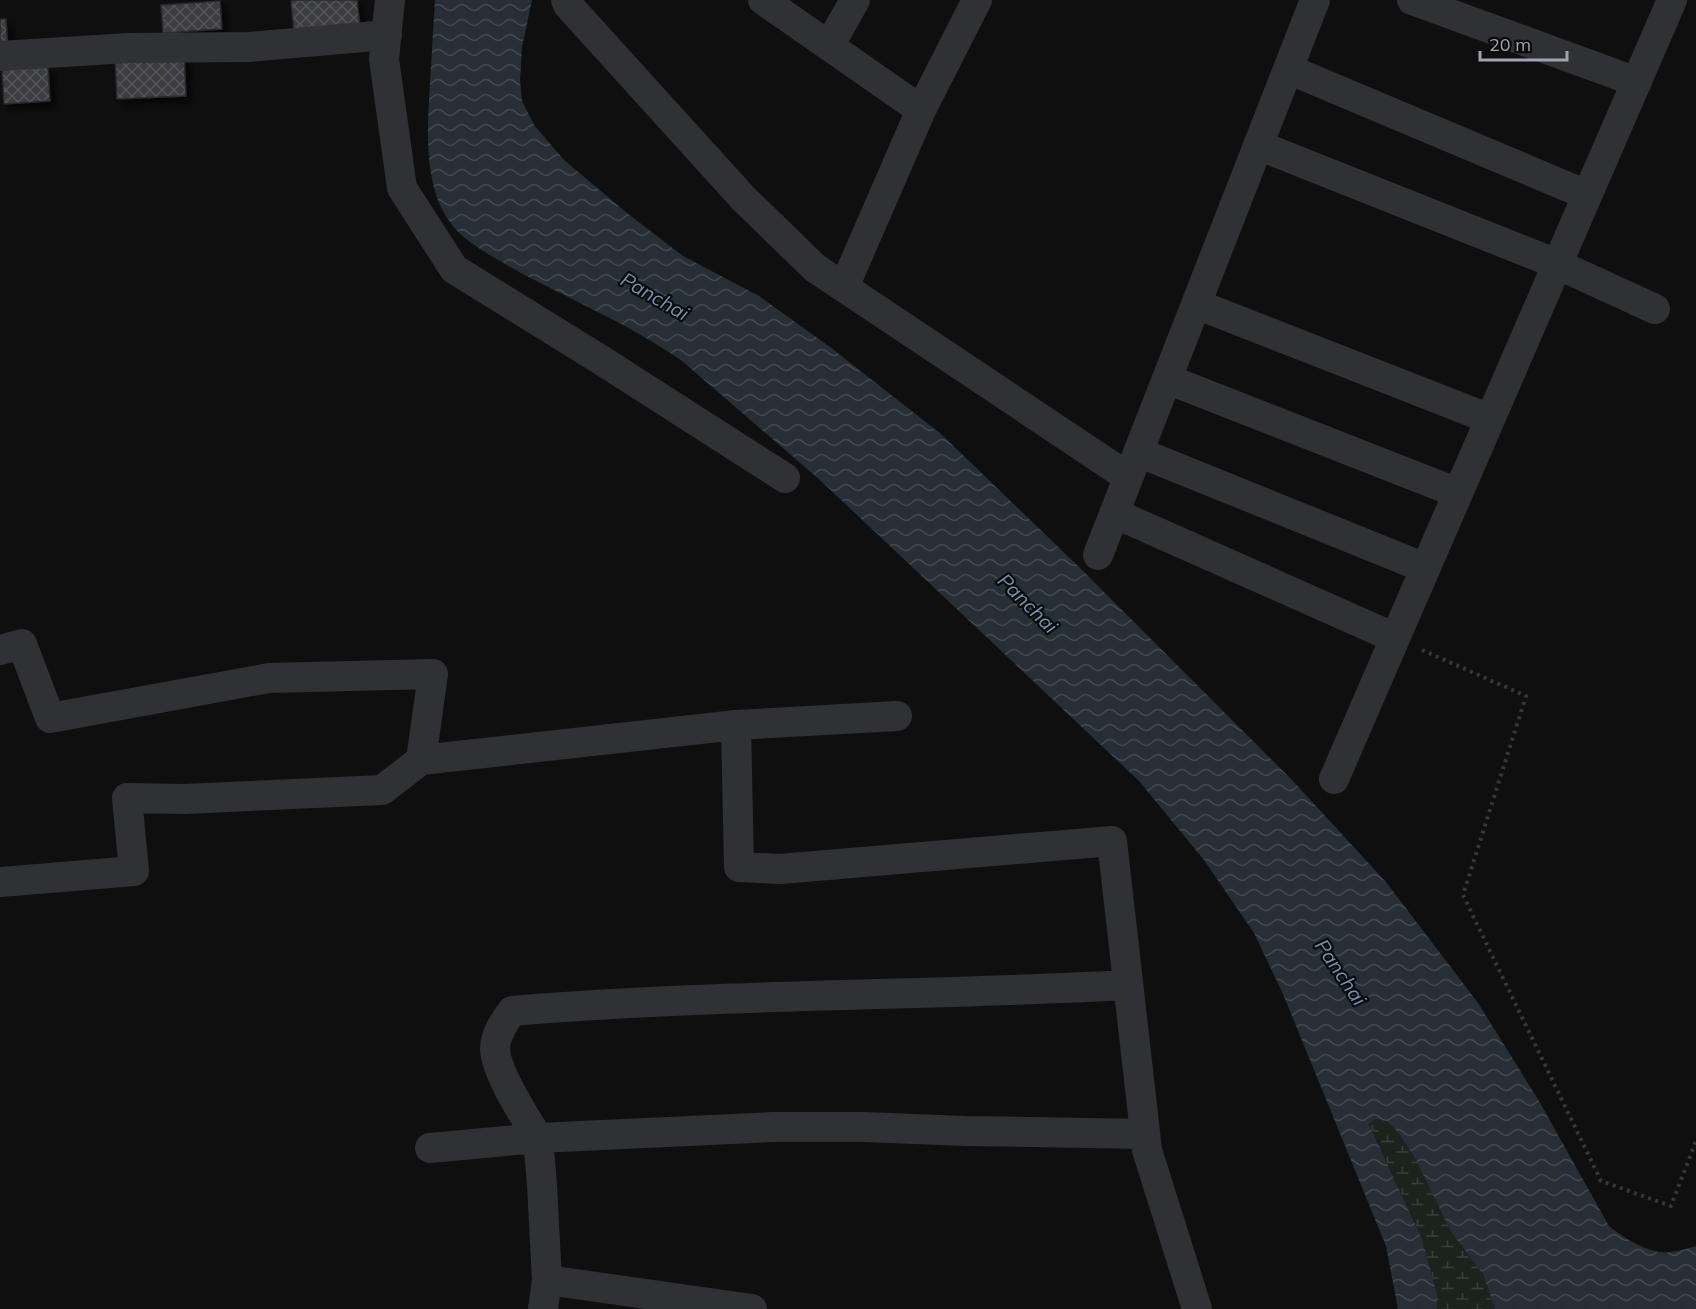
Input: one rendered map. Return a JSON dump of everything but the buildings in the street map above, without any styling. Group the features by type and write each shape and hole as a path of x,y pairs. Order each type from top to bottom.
{"street":[{"path":"390,0 384,59 402,188 454,269 785,478"},
{"path":"566,0 568,5 743,198 815,268 1133,464 1425,568"},
{"path":"763,0 921,110"},
{"path":"829,46 855,0"},
{"path":"844,286 921,110 976,0"},
{"path":"1098,555 1315,0"},
{"path":"1412,0 1636,82"},
{"path":"1334,779 1672,0"},
{"path":"0,56 129,48 249,47 387,35"},
{"path":"1288,69 1587,195"},
{"path":"1258,145 1557,264 1655,309"},
{"path":"1196,303 1490,419"},
{"path":"1167,379 1458,493"},
{"path":"1114,513 1395,638"},
{"path":"0,650 22,644 50,718 269,678 433,674 421,760"},
{"path":"0,882 134,871 127,798 185,799 382,790 421,760 736,725 897,716"},
{"path":"736,725 738,867 780,869 1112,841 1147,1150 1197,1309"},
{"path":"543,1309 547,1280 538,1138 518,1106 499,1067 495,1048 501,1028 512,1011 634,1002 1128,985"},
{"path":"430,1148 538,1138 773,1126 864,1126 966,1131 1145,1134"},
{"path":"547,1280 752,1309"}],"path":[{"path":"1395,638 1526,696 1463,896 1601,1181 1671,1206 1696,1141"}],"green space":[{"path":"1375,1119 1385,1121 1398,1132 1415,1158 1451,1232 1483,1274 1495,1309 1437,1309 1437,1294 1422,1239 1369,1123"}],"water":[{"name":"Panchai","path":"435,0 532,0 522,47 520,80 522,101 534,125 564,160 683,256 759,296 830,347 941,434 1077,565 1292,780 1386,882 1478,1003 1539,1101 1609,1226 1633,1242 1659,1252 1673,1252 1696,1246 1696,1309 1495,1309 1483,1274 1451,1232 1415,1158 1398,1132 1386,1121 1375,1119 1369,1124 1422,1239 1437,1294 1437,1309 1398,1309 1386,1246 1283,994 1254,933 1204,860 1139,781 821,481 682,361 621,324 488,254 459,233 450,222 437,197 428,151"}]}
